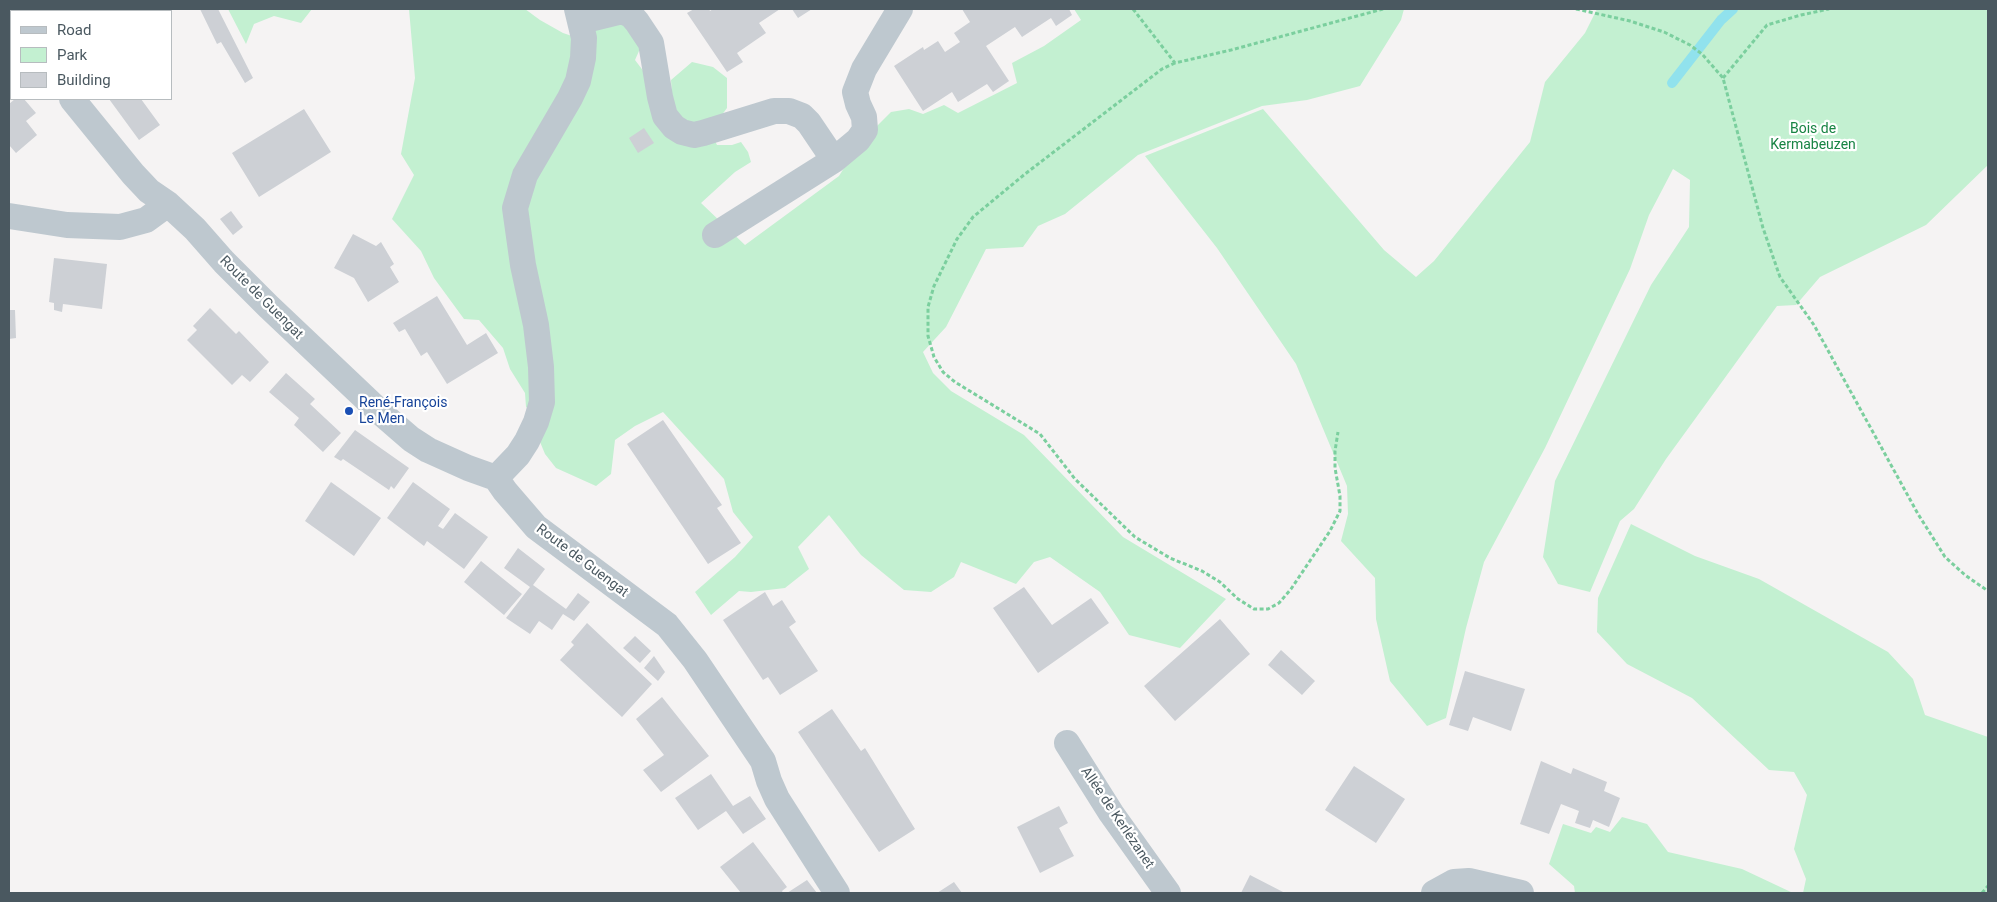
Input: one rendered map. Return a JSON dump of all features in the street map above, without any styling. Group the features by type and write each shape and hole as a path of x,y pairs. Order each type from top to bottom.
{"street":[{"path":"715,235 834,160 858,140 865,130 864,117 855,92 864,69 900,9"},
{"path":"496,478 518,455 527,441 536,422 542,402 541,367 536,325 523,265 515,208 525,175 578,81 583,58 584,38 579,15 622,11 631,15 651,43 660,97 666,116 674,127 682,132 703,133 774,111 789,111 802,116 809,123 834,160"},
{"name":"Route de Guengat","path":"73,100 149,191 168,204 195,229 224,262 321,358 405,434 445,459 496,478 536,527 667,626 686,648 763,761 777,800 837,893"},
{"path":"9,216 67,225 120,226 146,220 168,204"},
{"name":"Allée de Kerlézanet","path":"1066,742 1111,813 1168,893"},
{"path":"1434,893 1454,882 1469,881 1521,893"}],"path":[{"path":"1133,9 1176,63"},
{"path":"1338,432 1335,468 1340,496 1340,511 1330,531 1291,589 1279,603 1268,609 1254,609 1238,599 1220,582 1202,571 1170,558 1134,537 1076,479 1040,434 955,382 943,372 934,357 928,336 928,307 934,286 957,239 973,217 1025,174 1162,69 1176,63 1383,9"},
{"path":"1576,9 1630,21 1664,32 1690,45 1702,54 1723,78 1763,228 1780,277 1814,325 1918,514 1944,557 1988,591"},
{"path":"1723,78 1767,25 1829,9"},
{"path":"1982,893 1988,886"}],"green space":[{"path":"228,9 312,9 301,23 274,16 254,24 246,44"},
{"path":"409,9 525,9 563,33 593,43 589,9 638,9 643,42 635,60 673,110 671,80 692,62 713,67 727,78 727,108 710,131 717,145 732,145 741,142 748,152 751,162 735,172 701,203 745,245 839,176 859,144 891,112 909,109 923,114 944,105 958,113 1017,83 1012,63 1044,46 1081,20 1074,9 1404,9 1401,20 1360,86 1307,100 1262,106 1138,155 1065,214 1038,226 1023,247 986,249 946,327 923,352 933,373 951,391 1024,435 1123,537 1226,599 1180,648 1129,635 1100,592 1050,557 1034,562 1016,584 961,562 954,577 931,592 904,590 861,555 829,515 798,547 809,569 785,588 751,592 739,591 711,615 695,592 735,557 753,537 733,512 724,479 663,412 635,426 615,440 611,474 596,486 556,468 545,454 538,437 542,418 526,407 525,393 510,369 503,348 479,320 464,319 434,278 421,251 392,219 414,175 401,154 415,78"},
{"name":"Bois de Kermabeuzen","path":"1597,9 1988,9 1988,165 1926,225 1820,277 1796,305 1777,306 1666,459 1634,509 1620,521 1590,592 1558,584 1543,557 1555,481 1651,285 1689,227 1690,180 1673,169 1649,215 1630,269 1545,448 1484,562 1466,628 1446,718 1427,726 1390,681 1376,619 1375,578 1341,541 1348,514 1347,486 1296,364 1217,248 1145,156 1263,109 1384,250 1416,277 1434,261 1530,142 1545,82 1585,33"},
{"path":"1631,524 1695,556 1759,579 1888,652 1913,679 1925,715 1988,737 1988,893 1803,893 1806,879 1794,849 1807,795 1794,772 1769,770 1692,698 1627,664 1597,632 1598,598"},
{"path":"1622,817 1647,824 1668,852 1742,869 1793,893 1575,893 1574,886 1549,864 1563,824 1591,833 1596,827 1610,832"}],"building":[{"path":"40,9 77,10 41,10"},
{"path":"131,9 132,10 94,10"},
{"path":"200,9 218,9 253,78 245,83 221,42 217,44"},
{"path":"694,9 709,9 710,11 713,9 780,9 759,23 766,33 737,53 743,62 727,72 687,13"},
{"path":"792,9 812,9 798,18"},
{"path":"962,9 1069,9 1072,15 1056,26 1051,18 1022,37 1015,27 986,46 1009,81 993,92 987,84 958,102 952,92 923,111 894,66 923,47 924,50 938,41 945,52 960,42 954,33 970,22"},
{"path":"14,100 25,100 36,113 26,121 37,135 16,153 9,145 9,104"},
{"path":"110,100 142,100 160,125 139,140"},
{"path":"304,109 331,152 259,197 232,153"},
{"path":"644,128 654,143 638,153 629,138"},
{"path":"231,211 243,227 233,235 220,219"},
{"path":"353,234 376,246 381,242 394,264 390,267 399,282 368,302 354,278 334,268"},
{"path":"54,258 107,264 102,309 63,304 62,312 54,310 54,303 49,302"},
{"path":"437,296 467,345 486,333 498,353 447,384 427,352 421,356 405,329 399,332 393,323"},
{"path":"210,308 236,334 239,331 269,362 250,382 242,375 232,385 187,340 197,330 193,326"},
{"path":"9,310 15,310 16,338 9,339"},
{"path":"286,373 315,399 310,404 341,433 323,452 294,425 299,418 269,392"},
{"path":"663,420 722,505 717,508 741,543 708,564 627,444"},
{"path":"355,430 409,468 394,489 391,486 389,490 343,459 341,461 334,457"},
{"path":"331,482 381,518 354,556 305,521"},
{"path":"413,482 450,509 438,526 443,529 455,513 488,537 464,569 427,541 424,546 387,518"},
{"path":"518,548 545,569 533,585 566,609 578,593 590,602 574,621 563,614 552,630 539,621 530,634 506,618 530,587 504,568"},
{"path":"481,561 522,594 504,615 464,582"},
{"path":"1024,587 1052,625 1091,598 1109,623 1038,673 993,608"},
{"path":"765,592 773,606 782,600 796,622 789,627 818,671 780,695 768,677 763,680 723,620"},
{"path":"1220,619 1250,654 1175,721 1144,686"},
{"path":"587,623 652,684 622,717 560,660 574,645 571,642"},
{"path":"635,636 651,651 640,663 623,648"},
{"path":"1281,650 1315,681 1302,695 1268,665"},
{"path":"654,656 665,672 658,681 644,668"},
{"path":"1465,671 1525,689 1511,731 1473,717 1468,731 1449,725"},
{"path":"662,697 709,756 661,792 643,770 664,755 636,719"},
{"path":"832,709 861,751 865,748 915,829 879,852 798,732"},
{"path":"1541,761 1571,774 1573,768 1607,782 1604,791 1620,798 1609,827 1593,820 1590,828 1575,823 1579,811 1561,804 1549,834 1520,824"},
{"path":"1354,766 1405,799 1376,843 1325,810"},
{"path":"711,774 733,806 750,796 766,819 743,834 726,811 698,830 675,798"},
{"path":"1059,806 1068,823 1059,828 1074,856 1040,873 1017,827"},
{"path":"753,842 787,887 782,891 783,893 741,893 720,867"},
{"path":"1250,875 1285,893 1241,893"},
{"path":"807,880 817,893 787,893"},
{"path":"954,882 962,893 937,893"}],"waterway":[{"path":"1672,83 1721,20 1733,9"}],"place":[{"name":"René-François Le Men","path":"349,411"}]}
